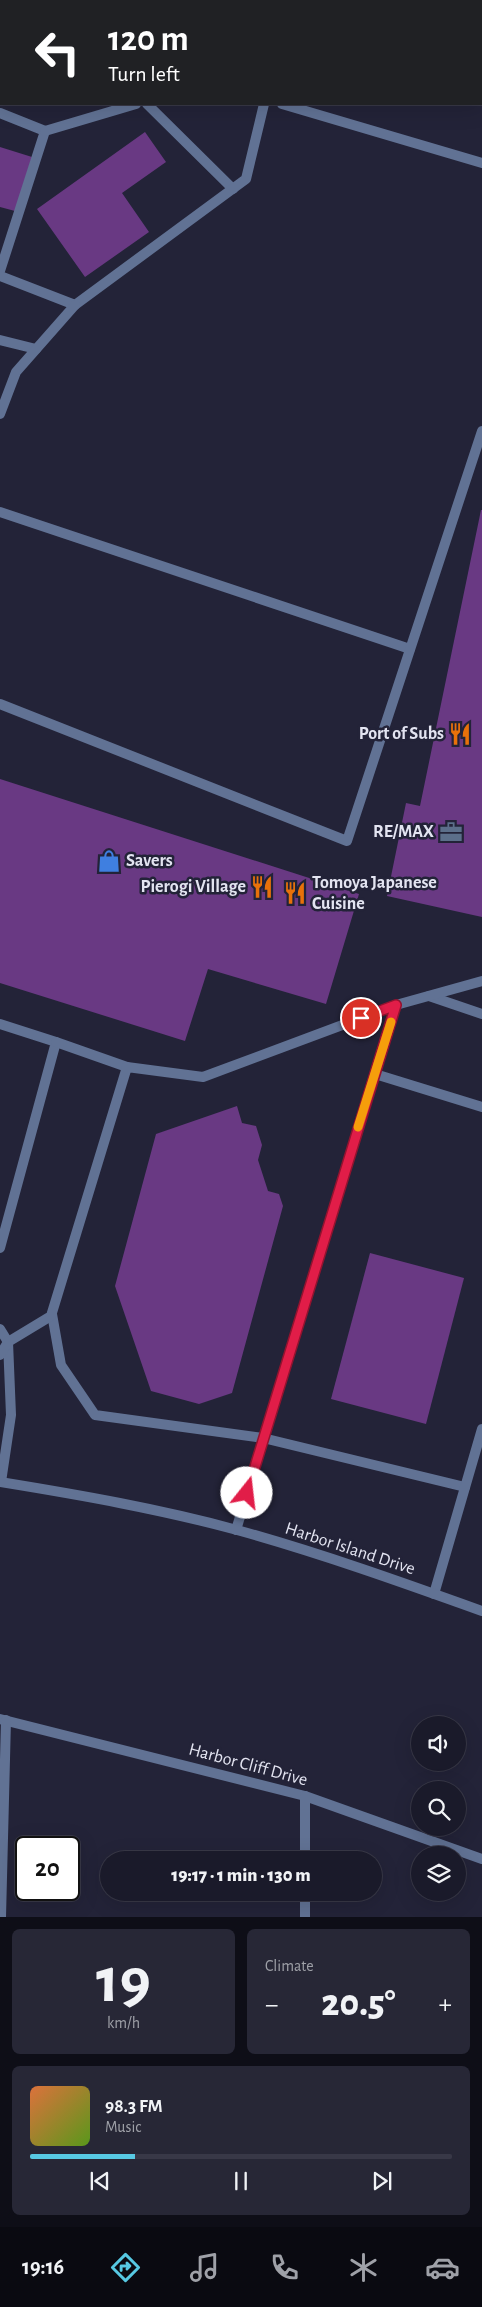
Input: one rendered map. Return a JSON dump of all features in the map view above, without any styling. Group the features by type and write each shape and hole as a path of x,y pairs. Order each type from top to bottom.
{"street":[{"path":"0,113 45,131 133,105"},
{"path":"148,105 234,188"},
{"path":"0,414 16,372 76,305 246,180 264,105"},
{"path":"285,105 482,164"},
{"path":"0,271 45,131"},
{"path":"0,276 76,305"},
{"path":"0,340 36,349"},
{"path":"0,704 347,841 482,431"},
{"path":"0,512 410,650"},
{"path":"0,1024 127,1067 203,1077 396,1005 482,981"},
{"path":"429,996 482,1014"},
{"path":"236,1530 396,1005"},
{"path":"0,1248 56,1042"},
{"path":"127,1067 52,1314 61,1365 95,1415 263,1438 465,1487"},
{"path":"375,1074 482,1107"},
{"path":"0,1355 8,1342 52,1314"},
{"path":"0,1329 8,1342 11,1415 1,1482"},
{"path":"434,1594 482,1429"},
{"name":"Harbor Island Drive","path":"1,1482 138,1507 236,1530 334,1559 482,1611"},
{"path":"1,1917 3,1720"},
{"name":"Harbor Cliff Drive","path":"3,1720 306,1796 482,1859"},
{"path":"306,1796 306,1851"},
{"path":"306,1901 306,1917"}],"building":[{"path":"145,132 166,162 122,193 149,232 85,277 37,209"},
{"path":"0,147 32,157 15,211 0,207"},
{"path":"481,510 482,917 387,896 406,803 420,806"},
{"path":"0,779 359,894 326,1004 208,969 185,1041 0,983"},
{"path":"237,1106 242,1123 256,1126 262,1145 258,1160 268,1191 279,1194 283,1206 232,1393 199,1404 151,1391 115,1286 156,1134"},
{"path":"370,1253 464,1278 426,1424 331,1399"}],"slow traffic":[{"path":"358,1127 391,1022"}],"place":[{"name":"Port of Subs","path":"460,734"},
{"name":"RE/MAX","path":"451,832"},
{"name":"Savers","path":"109,861"},
{"name":"Pierogi Village","path":"262,887"},
{"name":"Tomoya Japanese Cuisine","path":"295,893"}],"route":[{"path":"247,1493 396,1005 361,1018"}]}
